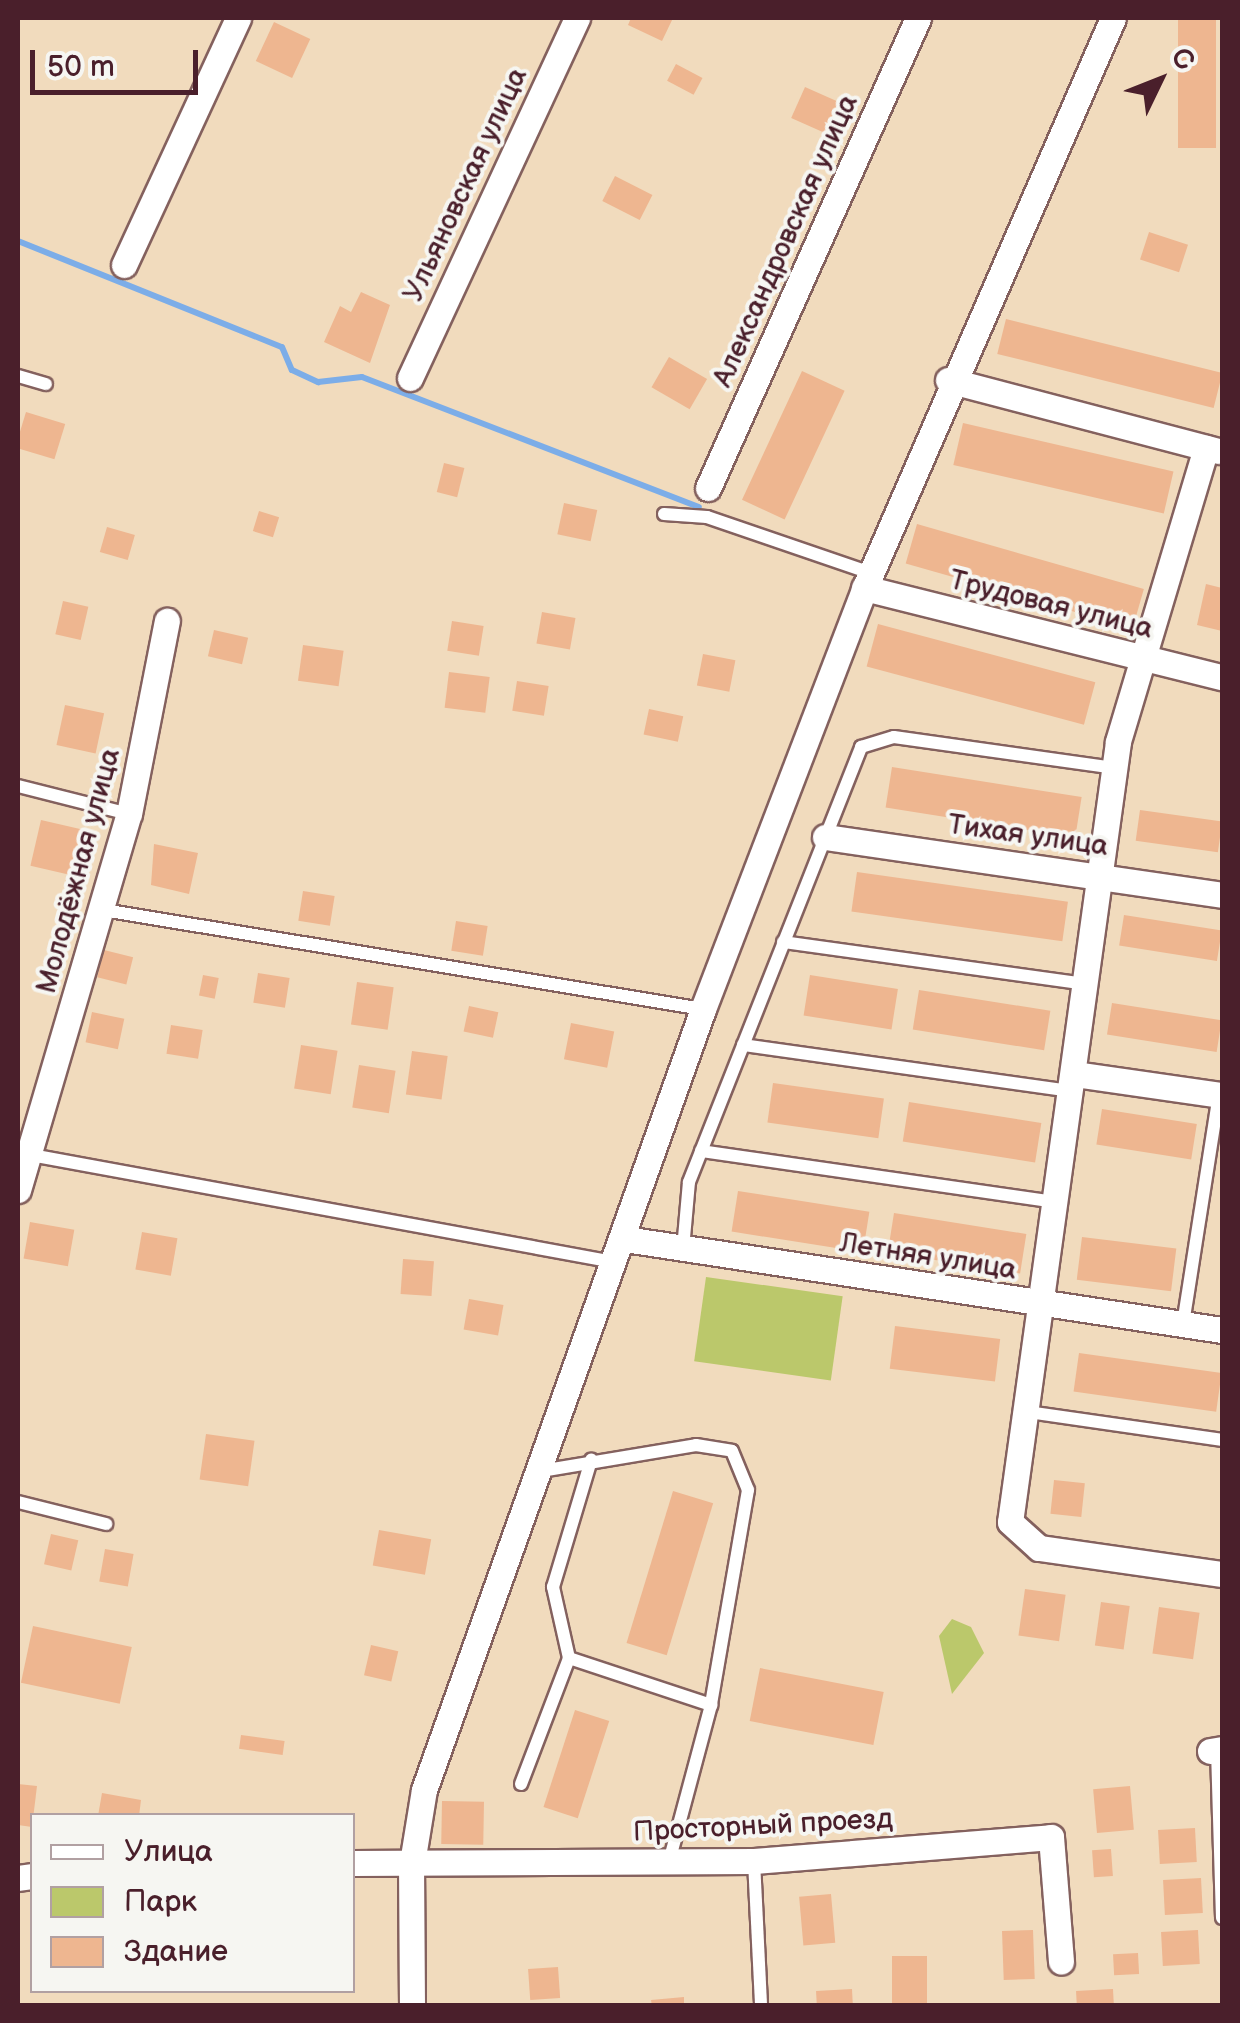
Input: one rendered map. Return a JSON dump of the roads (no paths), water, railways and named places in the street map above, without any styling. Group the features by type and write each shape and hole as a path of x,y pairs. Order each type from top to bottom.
{"street":[{"path":"124,265 238,18"},
{"name":"Ульяновская улица","path":"410,378 577,18"},
{"name":"Александровская улица","path":"708,488 918,18"},
{"path":"412,2006 411,1870 424,1790 620,1251 703,1009 868,581 948,380 1114,18"},
{"path":"948,380 1214,450 1114,768 1010,1522 1024,1540 1222,1574"},
{"name":"Трудовая улица","path":"868,581 1149,662 1222,677"},
{"name":"Молодёжная улица","path":"18,1190 129,814 167,621"},
{"name":"Тихая улица","path":"826,837 1222,895"},
{"path":"1072,1082 1221,1094"},
{"name":"Летняя улица","path":"620,1251 683,1250 1222,1330"},
{"name":"Просторный проезд","path":"355,1863 411,1870 754,1861 1051,1837 1061,1962"}],"lane":[{"path":"18,376 46,384"},
{"path":"664,514 707,517 868,581"},
{"path":"683,1250 702,1151 861,747 894,737 1114,768"},
{"path":"18,786 129,814"},
{"path":"103,910 703,1009"},
{"path":"784,942 1086,984"},
{"path":"743,1046 1072,1082"},
{"path":"1183,1324 1221,1094"},
{"path":"702,1151 1055,1202"},
{"path":"31,1156 620,1251"},
{"path":"1028,1412 1222,1440"},
{"path":"541,1471 696,1445 732,1451 743,1466 748,1490 711,1705 669,1862"},
{"path":"522,1784 568,1658 553,1587 591,1460"},
{"path":"18,1502 106,1524"},
{"path":"568,1658 711,1705"},
{"path":"1216,1750 1222,1918"},
{"path":"754,1861 761,2006"}],"waterway":[{"path":"18,241 282,347 292,370 318,382 362,377 699,507"}]}
